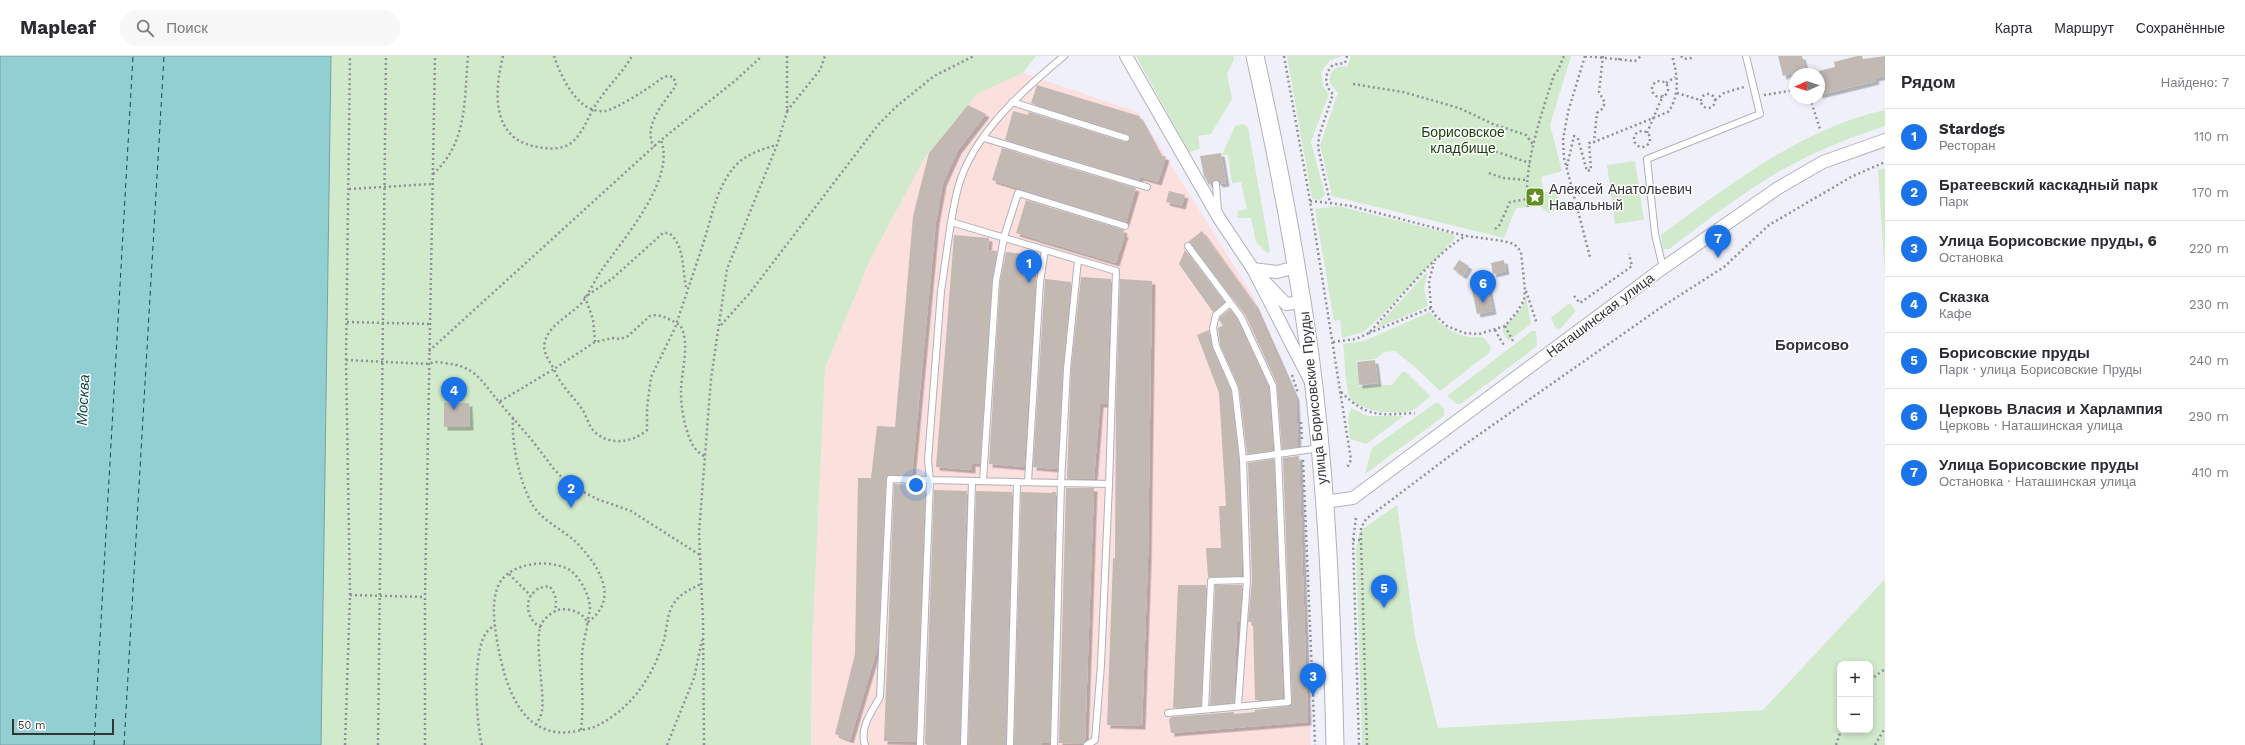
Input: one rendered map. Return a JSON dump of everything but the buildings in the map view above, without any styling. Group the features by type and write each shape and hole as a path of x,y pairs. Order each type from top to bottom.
{"main road":[{"name":"улица Борисовские Пруды","path":"1255,56 1296,267 1313,384 1324,502 1335,745"}],"street":[{"path":"1126,56 1219,218 1253,269 1313,384"},
{"name":"Наташинская улица","path":"1324,502 1353,498 1663,268 1778,188 1823,162 1885,140"},
{"path":"1253,269 1277,272 1296,267"},
{"path":"1253,269 1286,304 1302,302"}],"lane":[{"path":"920,745 930,480 928,460 941,291 951,222 958,187 971,158 996,120 1012,102 1064,56"},
{"path":"1663,268 1655,234 1647,159 1760,114 1746,56"},
{"path":"1012,102 1126,138"},
{"path":"984,138 1148,187"},
{"path":"1216,184 1219,218"},
{"path":"983,482 996,281 1004,237 1018,193 1125,226"},
{"path":"951,222 1116,271 1101,665 1095,740 1087,745"},
{"path":"1168,713 1288,702 1278,454 1273,386 1240,317 1188,246"},
{"path":"1028,482 1040,282 1046,250"},
{"path":"1054,745 1061,483 1068,369 1078,260"},
{"path":"1230,303 1216,316 1213,328 1216,346 1235,389 1242,459 1247,580 1238,706"},
{"path":"1242,459 1320,448"},
{"path":"865,745 862,737 867,719 880,697 890,479 1109,484"},
{"path":"964,745 972,481"},
{"path":"1010,745 1018,482"},
{"path":"1204,709 1211,581 1247,580"}],"path":[{"path":"345,745 350,595 346,360 350,56"},
{"path":"378,745 386,56"},
{"path":"425,745 425,597 434,56"},
{"path":"432,175 448,158 461,130 465,107 468,56"},
{"path":"503,56 499,77 499,112 506,129 514,138 534,146 548,148 562,147 570,144 578,136 594,110 597,102 632,56"},
{"path":"554,56 558,69 582,105 594,110 605,111 613,108 666,77 673,77 676,83 675,87 653,120 651,138 654,147"},
{"path":"429,351 661,140 736,80 762,56"},
{"path":"704,745 703,635 699,532 711,379 720,326 722,294 727,269 777,145 787,112 787,56"},
{"path":"787,112 820,70 825,56"},
{"path":"720,326 749,294 878,125 897,106 934,76 975,56"},
{"path":"1284,56 1334,342 1351,460 1347,468"},
{"path":"1330,203 1318,152 1318,141 1334,94 1327,85 1326,74 1333,65 1345,63 1347,56"},
{"path":"1528,207 1526,180 1534,146 1554,75 1558,70 1564,56"},
{"path":"1590,257 1566,167 1563,140 1565,125 1585,56 1603,56 1619,60 1635,61 1641,56"},
{"path":"1594,142 1596,113 1602,109 1605,103 1599,92 1603,56"},
{"path":"1619,60 1620,56"},
{"path":"1566,167 1574,136 1578,139 1587,171 1591,170 1589,143 1668,112 1674,104 1677,93 1672,56"},
{"path":"1681,56 1684,59 1691,58 1693,56"},
{"path":"1666,83 1676,77"},
{"path":"1647,133 1663,95 1668,89 1666,83 1660,80 1654,82 1651,88 1653,94 1659,97 1663,95"},
{"path":"1353,84 1403,92 1459,108 1493,124 1526,134 1534,146"},
{"path":"1715,100 1724,93 1747,86"},
{"path":"1762,88 1764,95 1789,91"},
{"path":"1677,93 1700,100"},
{"path":"1708,94 1712,95 1715,100 1714,106 1708,109 1702,107 1700,100 1703,96 1708,94"},
{"path":"1812,104 1820,129"},
{"path":"1639,124 1640,131"},
{"path":"1640,131 1647,133 1650,136 1650,142 1646,147 1639,147 1634,142 1635,136 1640,131"},
{"path":"585,298 651,198 664,158 661,140"},
{"path":"687,288 680,249 673,236 669,233 663,234 613,278 585,298 560,321 546,340 544,353 597,434 602,438 616,441 631,439 647,430 647,408 651,377 676,323 695,268 714,204 730,172 747,156 777,145"},
{"path":"1491,150 1530,163"},
{"path":"1366,745 1361,528 1366,519 1410,485 1663,306 1724,267 1769,225 1852,177 1885,162"},
{"path":"1489,173 1503,178 1526,180"},
{"path":"349,189 432,184"},
{"path":"1495,229 1499,226 1510,202 1527,199"},
{"path":"1310,201 1351,206 1466,236 1514,244 1521,252 1525,290 1524,300 1520,308 1504,326 1479,334 1459,332 1441,322 1431,308 1429,281 1435,261"},
{"path":"1369,333 1435,261 1453,244 1466,236"},
{"path":"1630,254 1634,269"},
{"path":"1574,296 1580,303 1632,266"},
{"path":"1525,290 1537,324"},
{"path":"585,298 593,319 595,342"},
{"path":"1334,342 1356,339 1431,308"},
{"path":"499,402 595,342 613,338 620,339 628,336 650,316 662,316 676,323 682,328 685,347 681,393 683,420 695,450 704,456"},
{"path":"347,322 430,324"},
{"path":"1504,326 1513,341"},
{"path":"1495,330 1505,347"},
{"path":"346,360 429,364 434,362 454,364 469,369 513,418 568,484 597,499 631,510 700,555"},
{"path":"1292,374 1300,396"},
{"path":"1341,392 1356,407 1370,413 1415,413"},
{"path":"513,418 512,432 518,461 532,504 539,514 577,543 602,578 605,596 603,604 595,616 588,622"},
{"path":"1301,419 1315,745"},
{"path":"1356,518 1353,540 1358,745"},
{"path":"1353,540 1361,540"},
{"path":"581,730 583,713 582,656 590,607 580,581 569,569 544,563 527,565 509,574 501,581 497,589 496,624 504,674 522,711 536,725 554,733 581,730 595,727 630,703 640,692 659,655 673,604 684,592 701,584"},
{"path":"509,574 531,596"},
{"path":"541,627 536,625 530,616 529,603 531,596 539,588 549,586 555,597 555,611"},
{"path":"350,595 425,597"},
{"path":"536,725 542,712 540,681 542,623 555,611 567,610 580,614 585,617 588,622"},
{"path":"482,745 478,717 477,676 483,640 486,633 496,624"},
{"path":"667,745 694,678 703,635"},
{"path":"1873,678 1885,669"},
{"path":"1875,745 1885,728"},
{"path":"1836,745 1840,733"}],"shaded area":[{"path":"1023,73 1138,112 1253,296 1297,397 1311,745 811,745 812,647 825,368 870,260 925,157 978,93"}],"green space":[{"path":"331,56 1036,56 1023,73 978,93 925,157 870,260 825,368 812,647 811,745 321,745"},
{"path":"1136,56 1233,56 1234,60 1227,74 1232,99 1211,134 1198,136 1200,149 1189,152"},
{"path":"1287,56 1343,56 1330,60 1321,72 1323,86 1329,94 1311,142 1325,195 1319,200 1312,199"},
{"name":"Борисовское кладбище","path":"1351,56 1571,56 1550,125 1562,171 1541,177 1544,192 1552,192 1558,195 1560,201 1557,210 1549,213 1539,206 1516,208 1504,238 1332,196 1320,145 1338,93 1330,83 1330,75 1336,68 1347,67"},
{"path":"1885,110 1885,126 1829,147 1780,171 1731,203 1669,249 1663,249 1661,235 1740,178 1767,161 1824,131 1854,119"},
{"path":"1243,124 1248,127 1270,252 1267,253 1256,242 1251,218 1237,218 1238,211 1247,209 1241,182 1232,183 1228,155 1222,155 1235,126"},
{"path":"1635,161 1644,220 1615,224 1607,165"},
{"path":"1885,168 1885,275 1878,170"},
{"path":"1338,206 1453,234 1455,237 1454,240 1375,322 1363,332 1342,338 1340,320 1334,321 1315,209"},
{"path":"1428,271 1424,288 1428,306 1375,329"},
{"path":"1526,296 1531,324 1508,341 1502,330 1520,310"},
{"path":"1568,304 1571,304 1576,311 1561,328 1556,329 1551,318"},
{"path":"1430,312 1441,324 1453,332 1460,335 1483,337 1491,347 1489,353 1440,391 1416,368 1395,351 1384,352 1376,359 1356,361 1359,386 1392,385 1402,372 1406,372 1430,396 1413,410 1399,413 1370,409 1354,402 1348,392 1343,344 1364,341"},
{"path":"1532,331 1536,331 1537,346 1462,403 1457,404 1447,396"},
{"path":"1437,402 1444,409 1444,416 1365,474 1372,448"},
{"path":"1351,408 1368,416 1404,416 1366,444 1350,439 1348,420"},
{"path":"1397,505 1415,637 1438,728 1763,710 1885,579 1885,745 1362,745 1356,550 1360,531"}],"water":[{"name":"Москва","path":"0,56 331,56 321,745 0,745"}],"ferry route":[{"path":"94,745 133,56"},
{"path":"124,745 164,56"}],"place":[{"name":"Алексей Анатольевич Навальный","path":"1535,197"},
{"name":"Улица Борисовские пруды","path":"1718,258"},
{"name":"Stardogs","path":"1029,283"},
{"name":"Церковь Власия и Харлампия","path":"1483,303"},
{"name":"Сказка","path":"454,410"},
{"name":"Братеевский каскадный парк","path":"571,508"},
{"name":"Борисовские пруды","path":"1384,608"},
{"name":"Улица Борисовские пруды, 6","path":"1313,696"}],"district":[{"name":"Борисово","path":"1812,345"}]}
